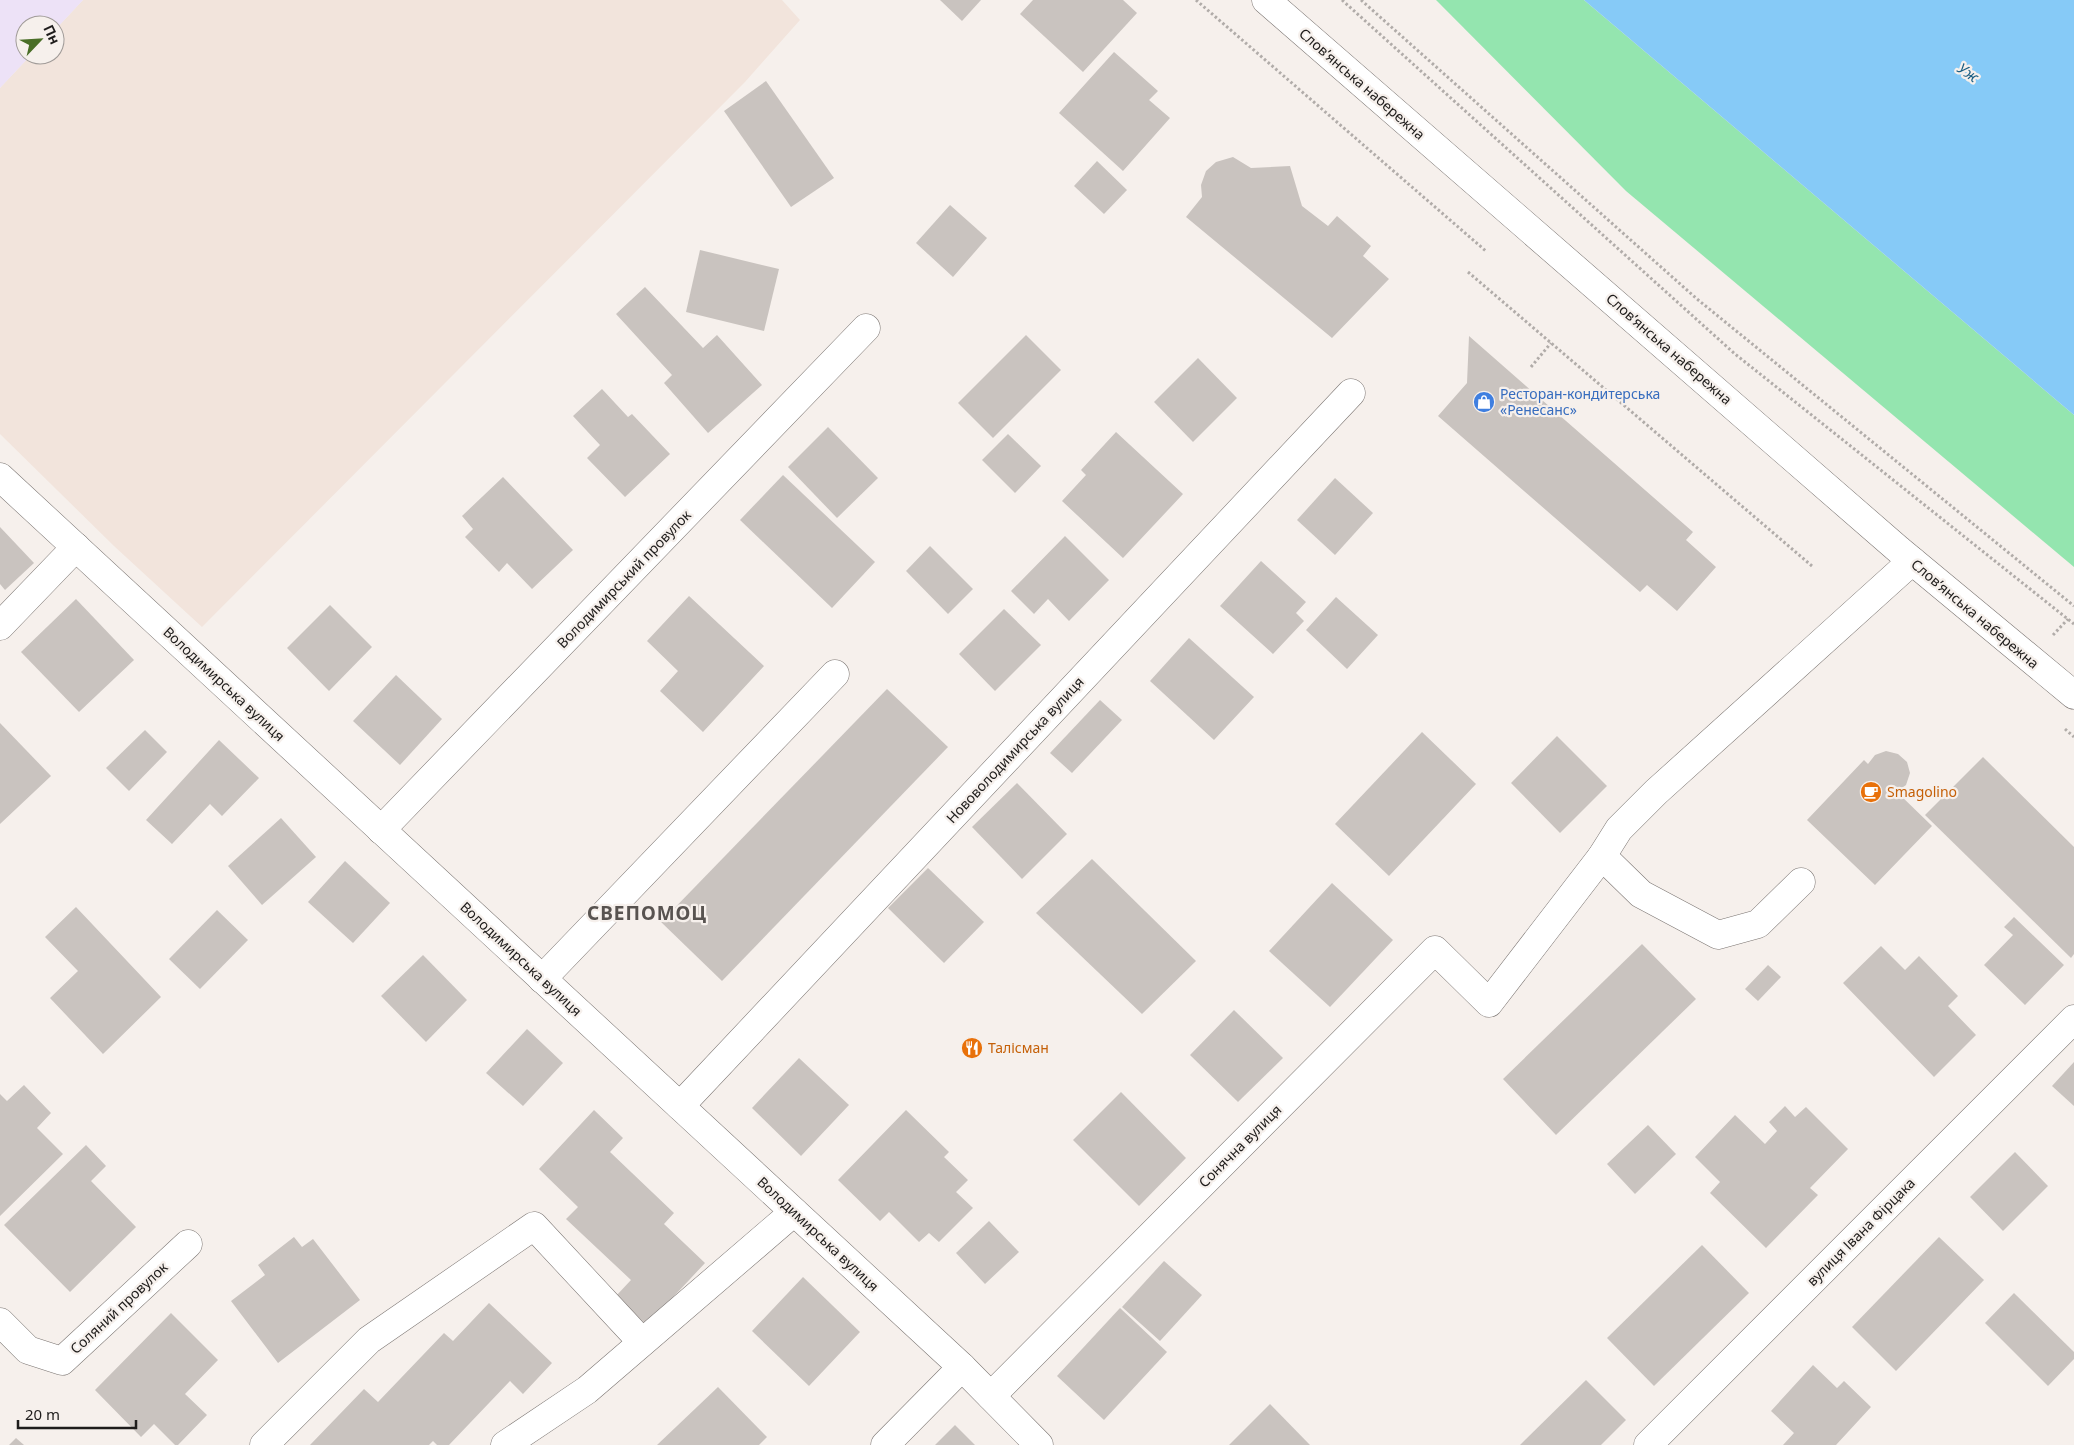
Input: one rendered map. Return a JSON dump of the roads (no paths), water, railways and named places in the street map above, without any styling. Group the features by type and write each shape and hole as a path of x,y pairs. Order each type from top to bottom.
{"street":[{"name":"Словʼянська набережна","path":"1266,0 1912,561 2074,695"},
{"name":"Володимирський провулок","path":"381,830 866,328"},
{"name":"Нововолодимирська вулиця","path":"680,1106 1351,393"},
{"name":"Володимирська вулиця","path":"0,477 962,1367 1039,1445"},
{"path":"0,626 76,547"},
{"path":"1801,882 1758,924 1718,935 1641,894 1602,856 1619,829 1656,792 1912,561"},
{"path":"542,979 835,674"},
{"name":"Сонячна вулиця","path":"991,1396 1435,950 1489,1003 1602,856"},
{"name":"вулиця Івана Фірцака","path":"1648,1445 2074,1019"},
{"path":"505,1445 587,1390 794,1212"},
{"path":"264,1445 369,1340 534,1226 642,1342"},
{"name":"Соляний провулок","path":"0,1322 28,1350 62,1361 188,1244"},
{"path":"885,1445 962,1367"}],"water":[{"name":"Уж","path":"1584,0 2074,0 2074,415"}],"place":[{"name":"Ресторан-кондитерська «Ренесанс»","path":"1484,402"},
{"name":"Smagolino","path":"1871,792"},
{"name":"Талісман","path":"972,1048"}],"district":[{"name":"СВЕПОМОЦ","path":"647,913"}]}
